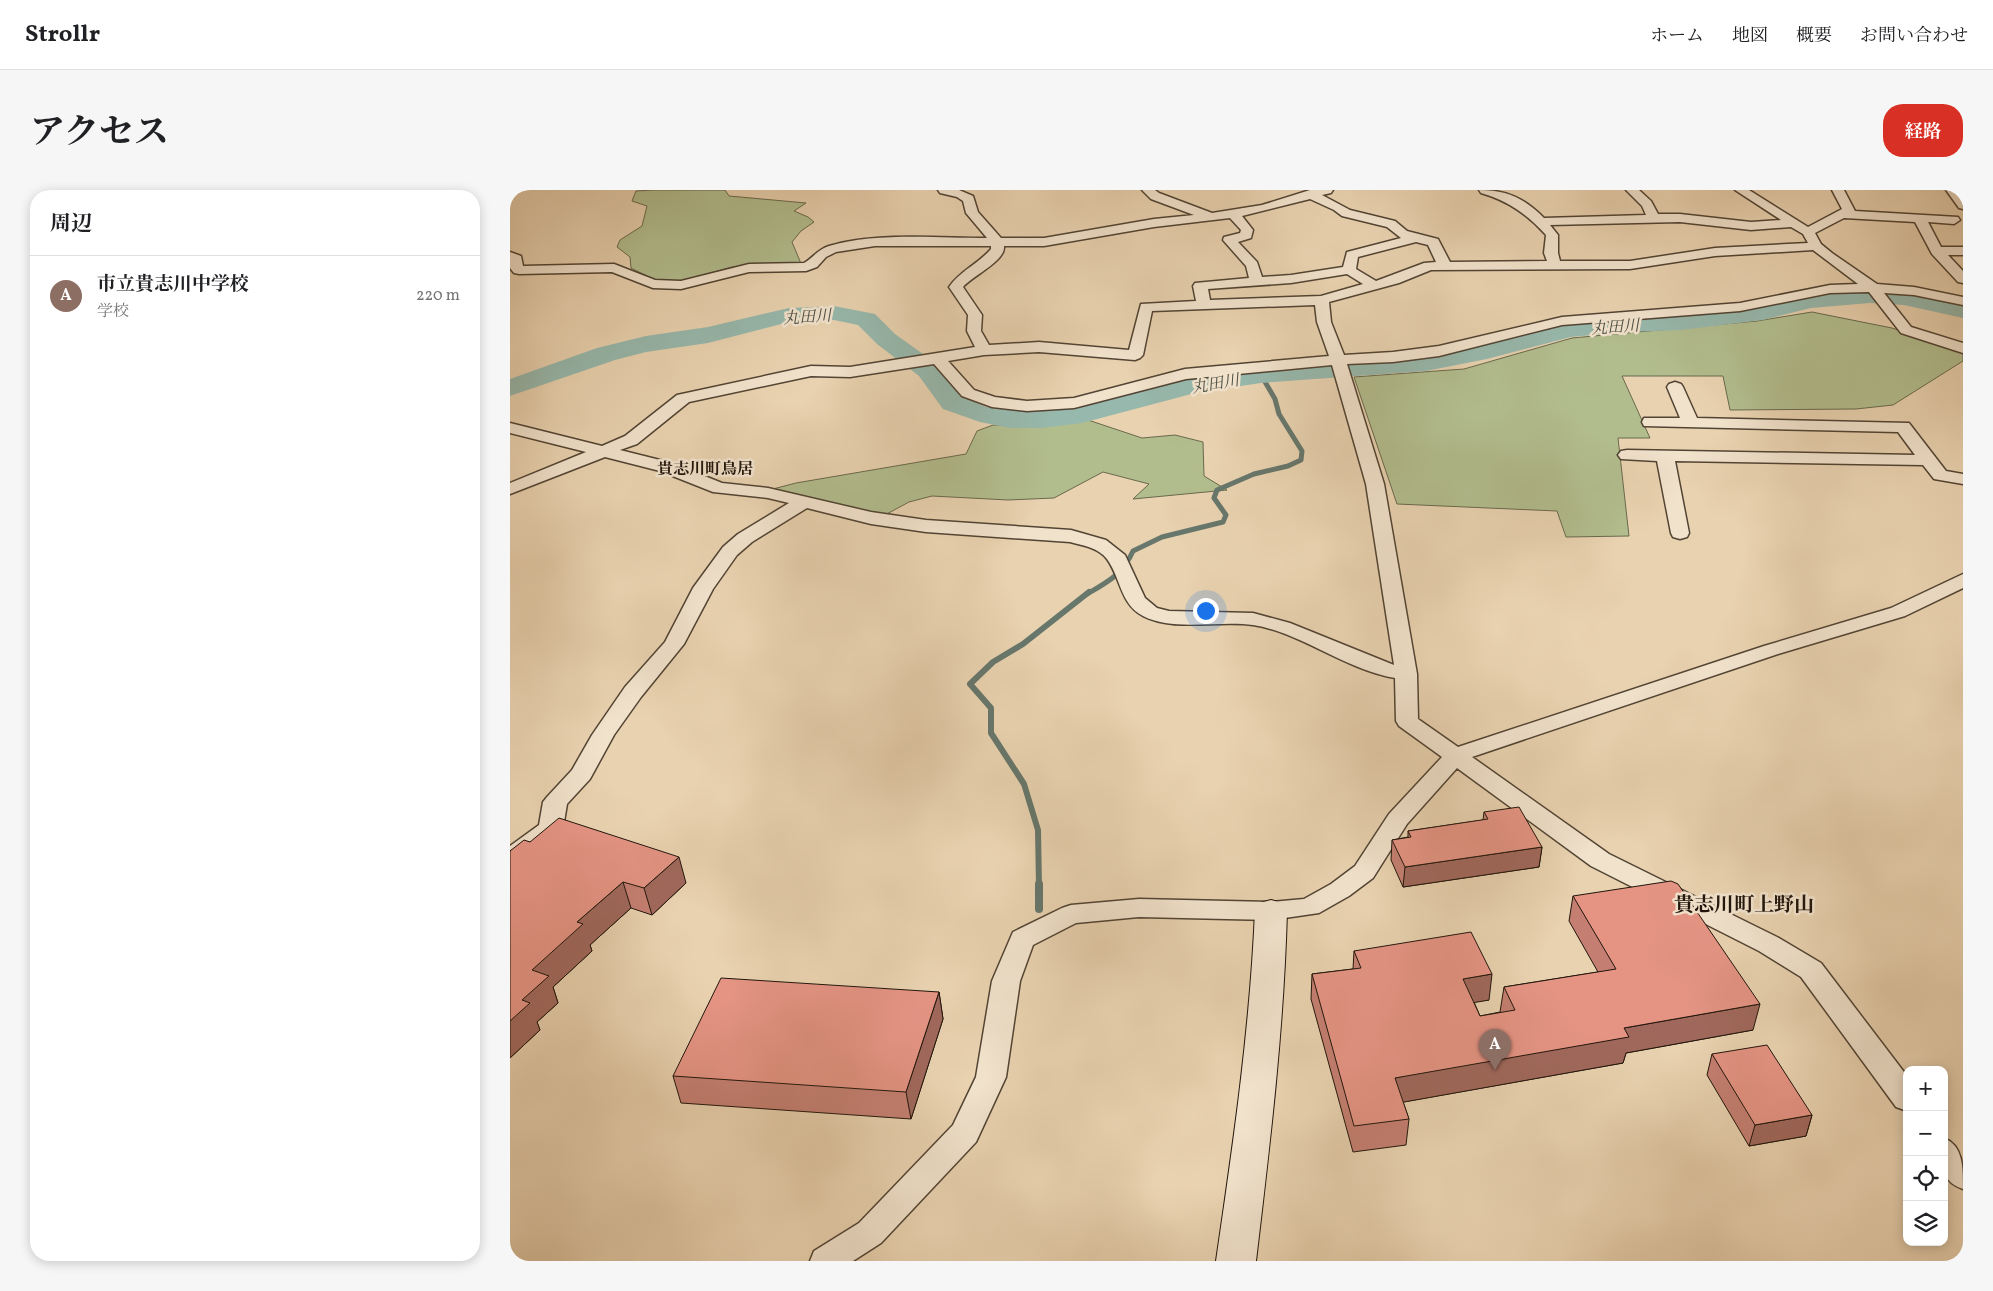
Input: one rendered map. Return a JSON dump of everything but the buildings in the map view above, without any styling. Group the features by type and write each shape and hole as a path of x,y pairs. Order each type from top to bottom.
{"street":[{"path":"944,190 961,194 969,199 972,212 997,242 998,250 984,265 964,277 956,287 975,315 974,331 984,350"},
{"path":"1148,190 1155,196 1214,217"},
{"path":"510,256 516,259 516,267 519,270 614,268 653,284 666,286 681,285 748,268 806,267 822,254 834,249 875,242 1052,241 1154,223 1233,214 1264,208 1304,193 1327,190"},
{"path":"1485,190 1519,202 1541,222 1552,235 1551,253 1554,264"},
{"path":"1632,190 1647,204 1654,218"},
{"path":"1742,190 1808,232 1816,246 1849,273 1895,305 1906,330 1963,348"},
{"path":"1808,232 1849,210 1838,190"},
{"path":"1840,214 1919,218 1958,223 1963,206 1952,190"},
{"path":"1304,193 1338,207 1346,213 1391,224 1402,234 1433,242 1445,266"},
{"path":"1233,214 1247,230 1246,235 1229,240 1252,265 1257,281"},
{"path":"1541,222 1680,218 1751,226 1796,223"},
{"path":"1919,218 1937,251 1963,279"},
{"path":"1349,270 1352,255 1415,238"},
{"path":"510,489 631,440 683,398 811,371 850,372 984,350 1039,347 1135,355 1146,307 1322,300 1394,280 1421,268 1554,264 1630,265 1715,252 1816,246"},
{"path":"1937,251 1963,251"},
{"path":"1204,304 1200,286 1291,279 1349,270 1375,286"},
{"path":"938,359 968,393 992,402 1027,406 1074,403 1185,374 1338,359 1393,357 1439,352 1562,321 1740,307 1830,289 1873,288 1914,291 1963,301"},
{"path":"1322,300 1324,322 1344,378 1375,484 1406,674 1406,721 1600,860 1768,944 1811,970 1903,1094"},
{"path":"1675,387 1691,423"},
{"path":"1650,422 1903,427 1940,475 1963,478"},
{"path":"510,428 666,467 719,488 768,493 871,518 926,526 1071,536 1099,544 1115,555 1136,600 1150,612 1168,617 1253,619 1283,627 1384,670 1406,674"},
{"path":"1627,455 1928,460"},
{"path":"1665,456 1680,533"},
{"path":"510,858 551,828 554,802 582,774 603,735 633,692 674,644 703,588 730,551 745,538 804,502"},
{"path":"826,1261 870,1233 965,1133 991,1077 1006,981 1022,939 1071,914 1139,908 1271,911 1310,907 1364,872 1398,820 1456,755 1771,650 1898,612 1963,580"},
{"path":"1236,1261 1259,1086 1269,969 1271,911"},
{"path":"1948,1155 1963,1176"}],"green space":[{"path":"725,190 729,196 806,203 794,211 814,222 801,231 792,242 802,266 732,267 678,282 657,281 631,268 630,257 617,247 620,240 642,226 647,206 632,201 636,191"},
{"path":"1812,312 1892,328 1963,352 1963,361 1893,405 1856,409 1730,410 1723,376 1622,376 1650,438 1618,438 1629,536 1566,537 1557,511 1397,504 1354,377 1464,369 1572,338 1757,321"},
{"path":"1088,420 1142,438 1175,435 1203,442 1204,476 1227,490 1133,499 1149,484 1103,472 1054,498 1008,500 932,496 909,502 883,516 769,490 796,483 966,454 977,431 993,425 1042,426"}],"waterway":[{"name":"丸田川","path":"510,388 606,354 646,344 708,335 789,315 834,313 866,319 886,339 928,370 953,403 980,414 1010,419 1042,419 1082,415 1197,384 1261,375 1426,363 1487,351 1534,337 1571,329 1625,324 1681,322 1763,313 1811,301 1870,296 1904,298 1963,311"},
{"path":"1087,594 1120,572 1133,551 1162,537 1223,522 1226,515 1214,498 1217,490 1254,474 1288,466 1301,460 1302,451 1279,414 1275,399 1261,375"},
{"path":"1039,886 1038,830 1024,784 991,733 991,708 970,684 993,662 1023,644 1089,592"},
{"path":"1039,886 1039,909"}],"place":[{"name":"市立貴志川中学校","path":"1495,1070"}],"district":[{"name":"貴志川町鳥居","path":"705,468"},
{"name":"貴志川町上野山","path":"1744,904"}]}
